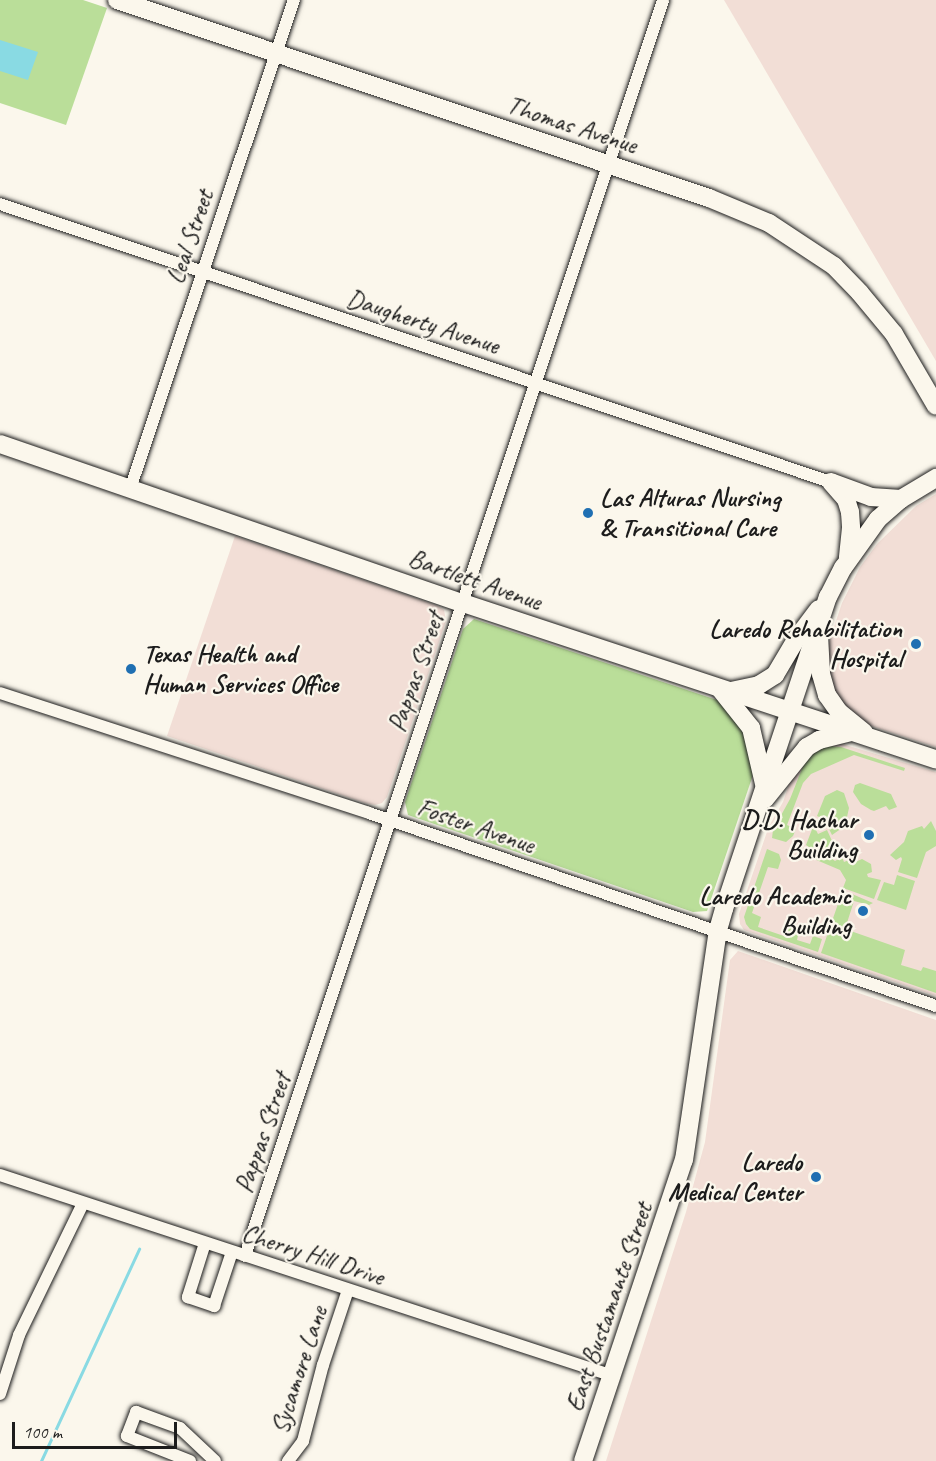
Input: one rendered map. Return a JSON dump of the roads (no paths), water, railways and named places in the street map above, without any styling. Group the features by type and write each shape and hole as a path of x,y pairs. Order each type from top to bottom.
{"main road":[{"name":"Thomas Avenue","path":"117,0 736,208 769,223 826,260 860,292 894,334 936,406"},
{"name":"Bartlett Avenue","path":"0,444 463,603 936,759"},
{"name":"East Bustamante Street","path":"584,1461 684,1160 718,930 828,597 848,560 878,519 901,499 936,478"},
{"path":"831,482 871,497 901,499"},
{"path":"831,482 846,499 850,512 848,560"},
{"path":"765,787 751,728 724,690 763,683 778,672 796,638 828,597"},
{"path":"818,625 821,674 827,695 839,712 873,739"},
{"path":"758,807 807,747 819,740 851,732"}],"street":[{"name":"Leal Street","path":"130,489 294,0"},
{"name":"Pappas Street","path":"245,1256 663,0"},
{"name":"Daugherty Avenue","path":"0,204 831,482"},
{"name":"Foster Avenue","path":"0,693 718,930 936,1006"},
{"name":"Cherry Hill Drive","path":"0,1175 612,1376"},
{"path":"1,1387 19,1335 83,1203"},
{"path":"205,1243 188,1297 214,1306 232,1252"},
{"name":"Sycamore Lane","path":"288,1461 303,1442 323,1365 348,1290"},
{"path":"190,1461 127,1436 136,1412 180,1428 215,1461"}],"water":[{"path":"0,40 38,52 28,80 0,71"}],"waterway":[{"path":"41,1461 139,1249"}],"place":[{"name":"Las Alturas Nursing & Transitional Care","path":"588,513"},
{"name":"Laredo Rehabilitation Hospital","path":"916,644"},
{"name":"Texas Health and Human Services Office","path":"131,669"},
{"name":"D.D. Hachar Building","path":"869,835"},
{"name":"Laredo Academic Building","path":"863,911"},
{"name":"Laredo Medical Center","path":"816,1177"}]}
